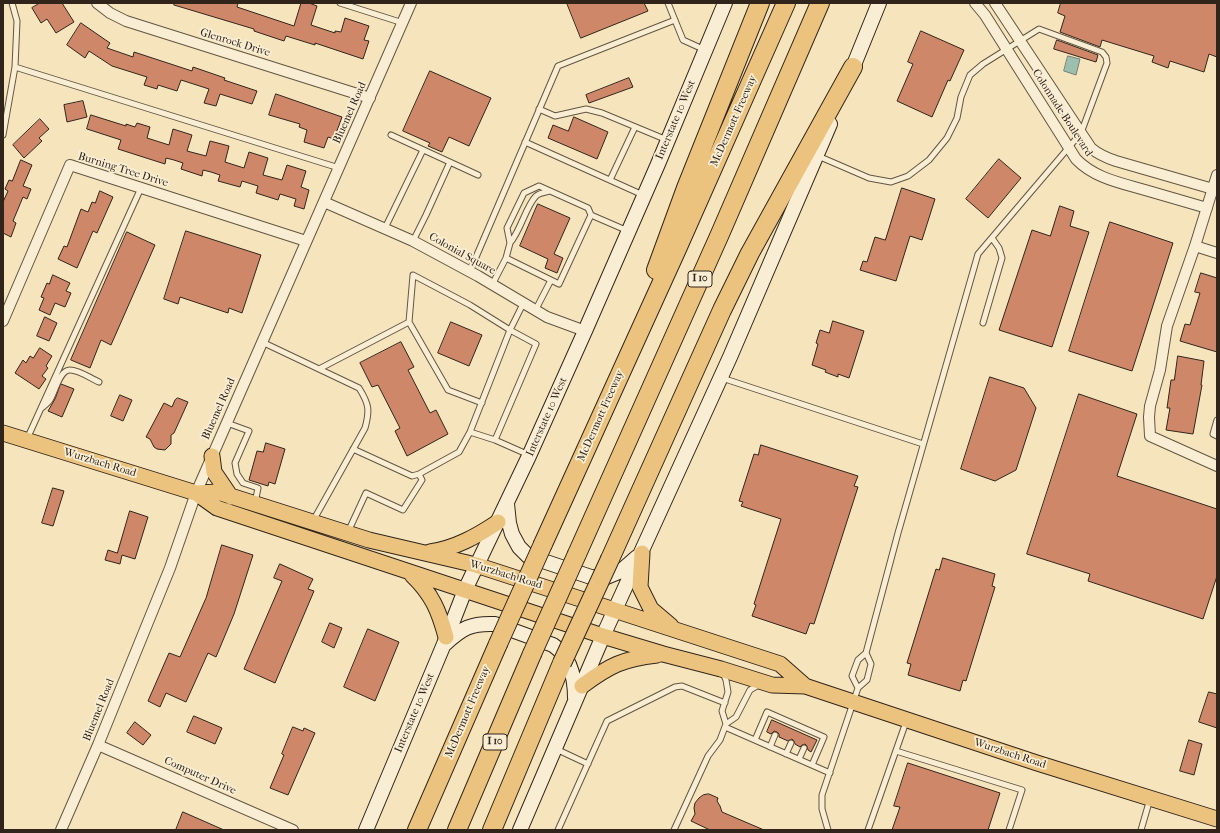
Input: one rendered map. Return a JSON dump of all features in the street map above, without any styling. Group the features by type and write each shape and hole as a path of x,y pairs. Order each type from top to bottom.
{"highway":[{"path":"609,399 686,188 760,3"},
{"name":"McDermott Freeway","path":"417,830 498,644 678,248 786,3"},
{"name":"I 10","path":"457,830 532,654 720,234 820,3"},
{"path":"492,830 562,663 722,310 750,253 853,67"},
{"path":"406,830 442,774"},
{"path":"463,830 476,787"}],"main road":[{"name":"Interstate 10 West","path":"366,830 465,590 530,456 629,231 725,3"},
{"path":"521,830 603,636 721,377 879,3"},
{"name":"Wurzbach Road","path":"3,433 196,493 217,508 409,573 603,636 772,685 805,686 856,695 907,719 1037,763 1217,819"},
{"path":"212,456 214,472 231,496"},
{"name":"Wurzbach Road","path":"196,493 218,492 368,540 476,565 780,664 805,686"},
{"path":"507,503 509,523 512,534 519,547 528,556 591,577 604,578 621,571 642,553"},
{"path":"426,553 443,550 458,545 482,533 498,522"},
{"path":"642,553 640,587 646,601 651,609 676,631"},
{"path":"409,573 420,583 432,598 438,610 445,640 470,626 495,624 554,644 566,657 573,673 575,703"},
{"path":"582,686 603,671 620,662 663,654"}],"street":[{"name":"Glenrock Drive","path":"97,3 110,13 126,21 370,98"},
{"name":"Bluemel Road","path":"61,830 98,745 170,568 196,493 411,3"},
{"name":"Colonnade Boulevard","path":"975,3 985,15 1007,49 1068,148 1082,166 1091,172 1108,179 1207,208"},
{"name":"Colonnade Boulevard","path":"995,3 1091,148 1103,156 1213,189"},
{"name":"Burning Tree Drive","path":"3,321 70,166 306,241"},
{"path":"1217,175 1195,246 1167,326 1160,370 1150,406 1149,417 1150,436 1217,466"},
{"name":"Colonial Square","path":"324,202 413,241 470,271 547,318 585,331"},
{"path":"1195,246 1217,253"},
{"name":"Computer Drive","path":"98,745 293,830"}],"lane":[{"path":"3,135 15,67 17,21 12,3"},
{"path":"340,3 403,23"},
{"path":"668,3 683,40 706,50"},
{"path":"470,271 558,66 674,20"},
{"path":"816,155 868,178 891,182 908,176 929,160 947,138 957,118 961,97 970,75 983,64 1040,29 1102,52 1106,57 1107,63 1081,133 978,254 898,533 866,653 858,660 852,676 856,695"},
{"path":"15,67 339,168"},
{"path":"539,109 555,116 586,110 602,113 668,140"},
{"path":"610,180 635,127"},
{"path":"391,135 478,175"},
{"path":"525,142 644,196"},
{"path":"385,228 423,150"},
{"path":"413,241 450,162"},
{"path":"492,285 506,258 510,243 507,228 524,193 539,186 588,208 591,215 629,231"},
{"path":"26,440 141,188"},
{"path":"510,243 517,235 532,202 537,195 550,191"},
{"path":"506,258 559,284 591,215"},
{"path":"983,323 1002,258 999,248 992,238"},
{"path":"482,403 448,390 409,322 413,275 470,305 536,344 496,440"},
{"path":"535,311 551,280"},
{"path":"353,449 412,476 419,474 459,452 470,432 510,330 522,304"},
{"path":"319,369 409,322"},
{"path":"262,342 359,388 367,400 369,414 364,428 313,522"},
{"path":"41,409 50,400 62,374 66,371 70,370 78,372 99,382"},
{"path":"721,377 924,444"},
{"path":"1217,420 1213,434 1217,436"},
{"path":"227,423 249,431 235,463 237,474 243,483 258,488 255,504"},
{"path":"470,432 496,440 530,456"},
{"path":"348,533 366,493 403,510 422,480 419,474"},
{"path":"828,830 822,809 822,795 856,695 867,680 871,664 866,653"},
{"path":"721,669 726,680 728,692 722,711 726,726 830,773"},
{"path":"674,830 708,756 720,740 726,726 736,718 750,690 760,684 772,685"},
{"path":"558,830 607,721 675,687 682,686 724,703"},
{"path":"755,740 767,712 797,728 824,737 812,765"},
{"path":"868,830 907,719"},
{"path":"770,747 775,735"},
{"path":"786,754 791,743"},
{"path":"799,759 804,748"},
{"path":"555,749 588,764"},
{"path":"896,751 1022,790 1009,830"},
{"path":"1140,830 1150,798"}],"shaded area":[{"path":"1068,56 1080,59 1076,75 1064,71"}],"building":[{"path":"40,3 62,3 74,22 56,33 47,19 41,23 32,8"},
{"path":"175,3 238,3 237,7 294,26 301,3 309,3 317,6 311,25 335,33 335,31 341,32 345,18 369,26 364,40 369,41 363,59 315,43 315,45 286,36 284,41 254,31 254,29 174,5"},
{"path":"567,3 644,3 648,11 581,38"},
{"path":"1061,3 1217,3 1217,57 1209,54 1204,72 1170,61 1168,68 1152,62 1154,56 1102,40 1100,47 1060,32 1065,16 1058,13"},
{"path":"81,23 110,43 107,48 133,57 134,52 192,71 193,67 225,78 224,80 257,91 252,104 220,94 216,106 204,103 209,89 181,80 177,91 158,85 157,89 144,85 147,77 112,66 89,51 85,58 67,45"},
{"path":"921,31 964,50 950,81 948,80 932,117 897,101 913,64 908,62"},
{"path":"1057,40 1098,55 1096,62 1054,49"},
{"path":"430,71 491,98 469,146 449,137 442,152 428,146 430,143 403,131"},
{"path":"629,78 633,87 589,103 586,95"},
{"path":"276,94 342,117 334,139 328,137 324,148 304,142 307,130 299,127 300,124 269,115"},
{"path":"83,101 87,117 67,122 64,105"},
{"path":"91,115 126,126 126,124 135,127 137,123 150,127 147,138 169,145 173,129 192,135 187,151 206,156 210,141 229,146 225,162 244,168 249,152 268,158 263,175 282,180 287,165 306,171 301,187 309,190 304,209 294,206 296,199 280,194 278,200 256,193 258,186 242,181 240,187 218,181 220,175 211,172 203,170 202,176 181,169 183,163 174,160 166,158 165,164 118,149 121,140 87,129"},
{"path":"574,117 608,132 597,159 548,138 553,125 568,131"},
{"path":"40,119 49,129 39,138 42,141 24,158 13,145"},
{"path":"999,159 1021,178 988,218 966,199"},
{"path":"21,160 32,165 23,186 31,189 27,199 23,197 13,221 16,223 11,237 3,233 3,202 8,191 5,189 9,180 12,181"},
{"path":"902,188 935,199 922,240 910,236 896,281 860,270 863,261 867,262 875,237 885,240"},
{"path":"100,191 113,197 97,233 93,231 77,268 58,259 64,246 67,247 81,209 88,212 92,202 95,203"},
{"path":"538,204 570,218 554,254 563,258 557,273 545,268 548,259 520,246"},
{"path":"1060,206 1074,211 1070,226 1089,232 1052,347 999,330 1032,230 1050,236"},
{"path":"1110,222 1173,243 1132,371 1069,351"},
{"path":"186,231 261,255 242,313 229,308 228,313 180,297 178,304 164,299"},
{"path":"127,232 155,245 111,345 101,340 90,368 71,360"},
{"path":"1201,273 1217,278 1217,352 1180,341 1185,324 1190,325 1200,293 1195,292"},
{"path":"53,275 70,283 66,291 71,293 65,307 55,303 50,315 39,310 44,298 41,297 47,283 49,284"},
{"path":"45,317 57,323 49,341 37,336"},
{"path":"833,321 864,331 849,378 838,374 838,377 825,372 826,370 812,365 820,330 829,333"},
{"path":"451,322 482,335 469,366 438,353"},
{"path":"401,342 414,367 408,370 430,413 436,410 448,434 407,456 395,431 400,428 378,385 372,387 360,363"},
{"path":"40,348 52,356 46,366 48,368 42,376 46,379 39,389 15,373 23,360 26,363 30,356 33,358"},
{"path":"1178,356 1204,361 1202,385 1193,434 1166,430 1170,408 1167,408 1171,380 1174,380"},
{"path":"990,377 1024,388 1036,408 1016,470 995,481 961,469"},
{"path":"61,384 74,389 62,417 48,411"},
{"path":"1079,394 1137,414 1117,476 1217,509 1217,576 1203,619 1088,581 1090,574 1027,554"},
{"path":"120,395 132,400 123,421 111,416"},
{"path":"178,398 188,402 174,433 171,435 171,444 165,450 157,449 154,447 150,439 146,437 164,403 172,407 175,400"},
{"path":"266,443 285,449 275,484 269,482 268,486 249,480 257,451 263,452"},
{"path":"761,445 858,476 854,486 858,487 814,624 810,623 806,634 752,616 756,605 754,604 781,519 741,506 743,502 739,501 754,454 758,455"},
{"path":"53,488 64,491 53,526 42,523"},
{"path":"130,511 148,517 135,559 122,555 120,564 105,560 108,550 117,553"},
{"path":"222,545 253,555 234,614 216,657 208,653 186,702 166,693 160,707 148,701 169,653 180,657 206,598"},
{"path":"943,558 995,574 992,586 995,587 966,681 963,680 960,691 908,675 911,664 907,663 936,569 939,570"},
{"path":"280,564 313,579 308,589 314,591 275,683 244,669 282,581 274,578"},
{"path":"330,623 342,628 334,648 322,642"},
{"path":"368,629 399,642 375,701 344,687"},
{"path":"1209,692 1217,694 1217,728 1199,722"},
{"path":"194,716 222,728 215,744 187,732"},
{"path":"772,720 817,740 811,752 805,744 800,747 795,744 792,739 788,741 779,737 777,732 774,731 771,734 767,732"},
{"path":"135,722 151,735 143,745 127,733"},
{"path":"293,727 303,731 304,728 315,733 288,795 270,788 284,755 282,754"},
{"path":"1189,740 1202,744 1194,775 1180,771"},
{"path":"908,763 1000,793 988,830 892,830 900,807 894,806"},
{"path":"709,794 718,798 717,801 722,812 764,830 710,830 691,821 695,814 695,803 703,795"},
{"path":"183,812 224,830 176,830"}]}
